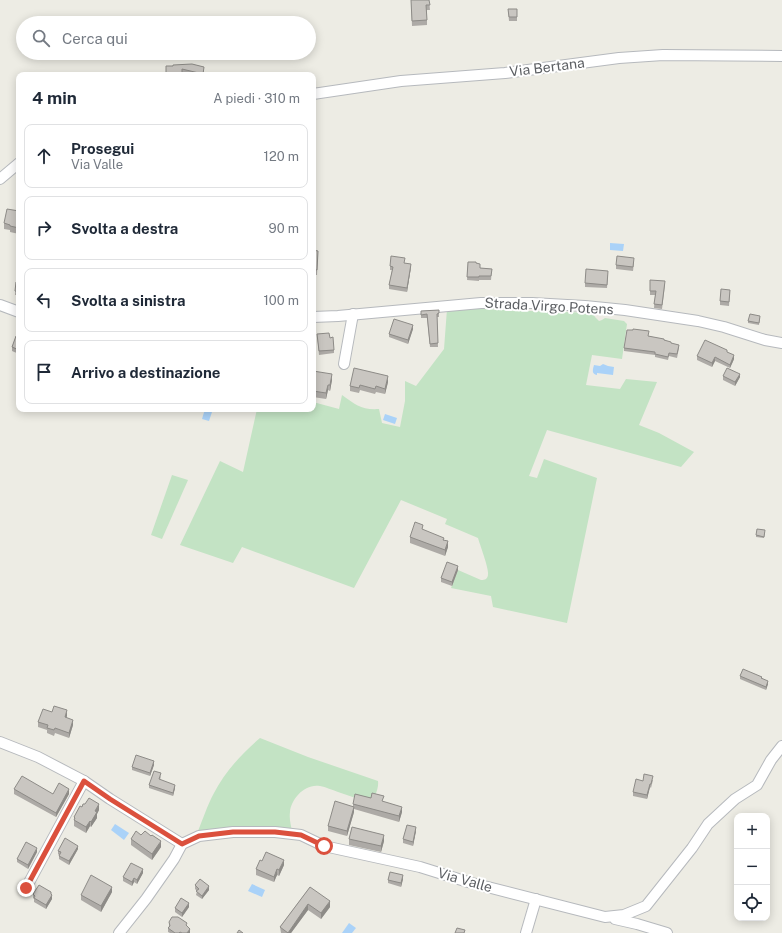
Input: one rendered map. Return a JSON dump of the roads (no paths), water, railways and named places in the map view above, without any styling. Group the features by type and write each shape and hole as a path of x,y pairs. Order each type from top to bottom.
{"street":[{"name":"Via Bertana","path":"316,94 401,82 505,73 619,58 663,56 782,56"},
{"path":"0,179 16,166"},
{"name":"Strada Virgo Potens","path":"316,317 481,302 532,303 625,310 698,321 724,327 765,340 782,343"},
{"path":"0,305 16,311"},
{"path":"344,364 353,314"},
{"path":"0,742 38,757 84,781 182,844 174,859 119,933"},
{"name":"Via Valle","path":"182,844 199,836 233,832 275,832 301,835 324,846 420,867 468,882 605,917 624,915 646,906 692,848 708,824 735,799 757,785 771,760 782,746"},
{"path":"26,888 84,781"},
{"path":"526,933 536,899"},
{"path":"605,917 637,924 667,933"}],"water":[{"path":"610,243 624,244 623,251 610,250"},
{"path":"603,364 614,367 613,375 594,374 594,365 600,366"},
{"path":"204,412 212,412 209,421 202,419"},
{"path":"385,414 397,418 395,424 383,420"},
{"path":"115,824 129,833 124,840 111,830"},
{"path":"252,884 265,890 262,897 248,891"},
{"path":"349,923 356,928 352,933 342,933"}]}
